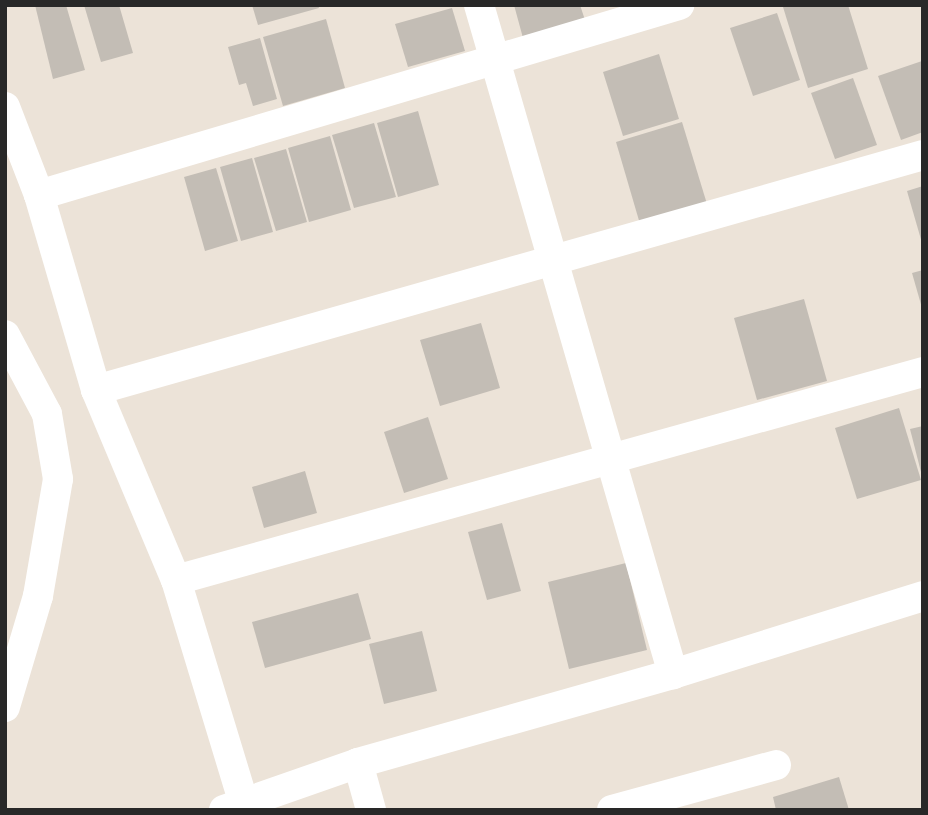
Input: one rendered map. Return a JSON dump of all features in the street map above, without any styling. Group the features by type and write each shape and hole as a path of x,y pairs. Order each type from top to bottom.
{"street":[{"path":"479,5 673,674"},
{"path":"39,195 679,5"},
{"path":"5,107 39,195 96,390 176,580 233,805 358,763 673,674 923,596"},
{"path":"96,390 552,258 923,155"},
{"path":"5,335 47,414 58,479 38,596 5,708"},
{"path":"176,580 923,372"},
{"path":"358,763 371,810"},
{"path":"612,810 776,765"}],"building":[{"path":"35,5 66,5 85,70 53,79"},
{"path":"84,5 119,5 133,53 101,62"},
{"path":"252,5 318,5 319,8 258,25"},
{"path":"514,5 580,5 585,20 523,38"},
{"path":"848,5 868,69 808,88 783,7"},
{"path":"452,8 465,51 408,67 395,24"},
{"path":"777,13 800,80 753,96 730,28"},
{"path":"326,19 345,88 283,106 263,37"},
{"path":"260,38 277,99 253,106 246,83 239,85 228,47"},
{"path":"659,54 679,119 623,136 603,72"},
{"path":"922,61 923,132 901,140 878,76"},
{"path":"853,78 877,145 835,159 811,93"},
{"path":"418,111 439,185 398,197 377,123"},
{"path":"682,122 707,204 640,224 616,142"},
{"path":"374,123 396,197 354,208 332,135"},
{"path":"330,136 351,210 309,222 288,148"},
{"path":"286,149 307,222 276,231 254,158"},
{"path":"252,158 273,232 241,241 220,167"},
{"path":"216,168 238,241 205,251 184,177"},
{"path":"923,186 923,242 922,243 907,191"},
{"path":"923,270 923,307 922,308 912,273"},
{"path":"804,299 827,381 757,400 734,318"},
{"path":"481,323 500,388 440,406 420,340"},
{"path":"899,408 921,480 857,499 835,428"},
{"path":"428,417 448,479 404,493 384,432"},
{"path":"923,426 923,476 922,476 910,429"},
{"path":"305,471 317,513 264,528 252,487"},
{"path":"502,523 521,591 487,600 468,532"},
{"path":"626,563 647,650 569,669 548,582"},
{"path":"358,593 371,639 265,668 252,622"},
{"path":"422,631 437,691 384,704 369,644"},
{"path":"839,777 849,810 776,810 773,797"}]}
